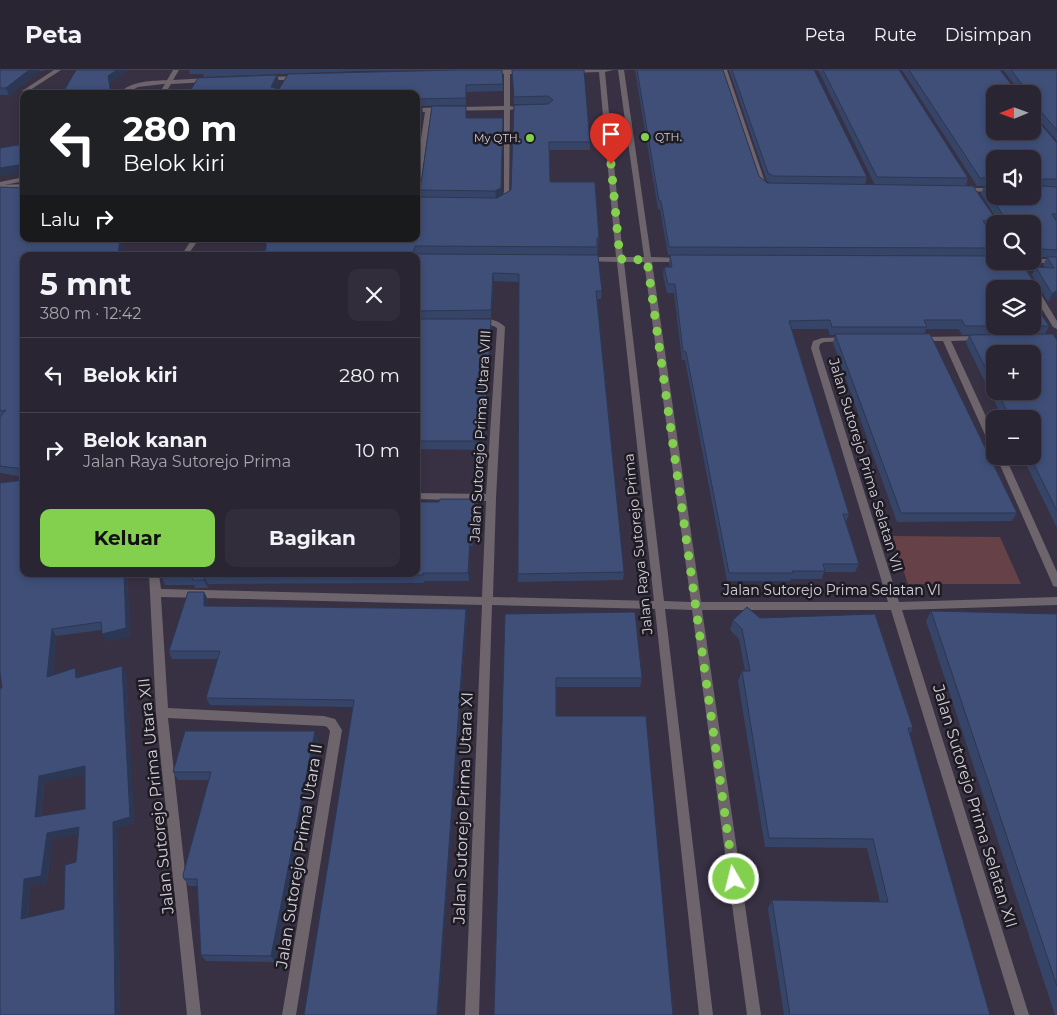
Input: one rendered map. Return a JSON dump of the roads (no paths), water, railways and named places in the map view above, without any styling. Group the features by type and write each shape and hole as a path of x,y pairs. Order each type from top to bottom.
{"street":[{"path":"28,90 58,70"},
{"path":"165,90 176,70"},
{"name":"Jalan Raya Sutorejo Prima","path":"602,70 620,259 706,1015"},
{"path":"568,71 610,70"},
{"path":"621,70 754,1015"},
{"path":"724,70 762,183 769,188 777,189"},
{"path":"480,72 533,72"},
{"path":"488,202 506,198 507,72"},
{"path":"255,79 303,78"},
{"path":"281,86 285,79"},
{"path":"126,90 136,86 170,82 216,80"},
{"path":"420,110 518,108"},
{"path":"420,168 428,110"},
{"path":"0,186 20,180"},
{"path":"970,182 980,198"},
{"path":"0,186 20,186"},
{"path":"956,190 986,190"},
{"path":"420,201 425,201"},
{"path":"581,258 696,260"},
{"path":"1041,261 1057,261"},
{"path":"1022,270 1057,327"},
{"name":"Jalan Sutorejo Prima Utara VIII","path":"464,322 494,322 501,327 490,498 486,602"},
{"path":"907,339 992,338"},
{"name":"Jalan Sutorejo Prima Selatan VII","path":"857,339 822,340 816,343 815,348 896,606"},
{"path":"946,339 986,426"},
{"path":"1004,465 1057,583"},
{"path":"420,496 490,498"},
{"name":"Jalan Sutorejo Prima Utara XII","path":"154,577 162,713 194,1015"},
{"name":"Jalan Sutorejo Prima Selatan VI","path":"156,593 695,606 896,606 1057,601"},
{"name":"Jalan Sutorejo Prima Utara XI","path":"472,1015 486,602"},
{"name":"Jalan Sutorejo Prima Selatan XII","path":"896,606 1022,1015"},
{"name":"Jalan Sutorejo Prima Utara II","path":"162,713 324,721 331,723 336,730 289,1015"}],"place":[{"name":"QTH.","path":"645,137"},
{"name":"My QTH.","path":"530,138"}]}
